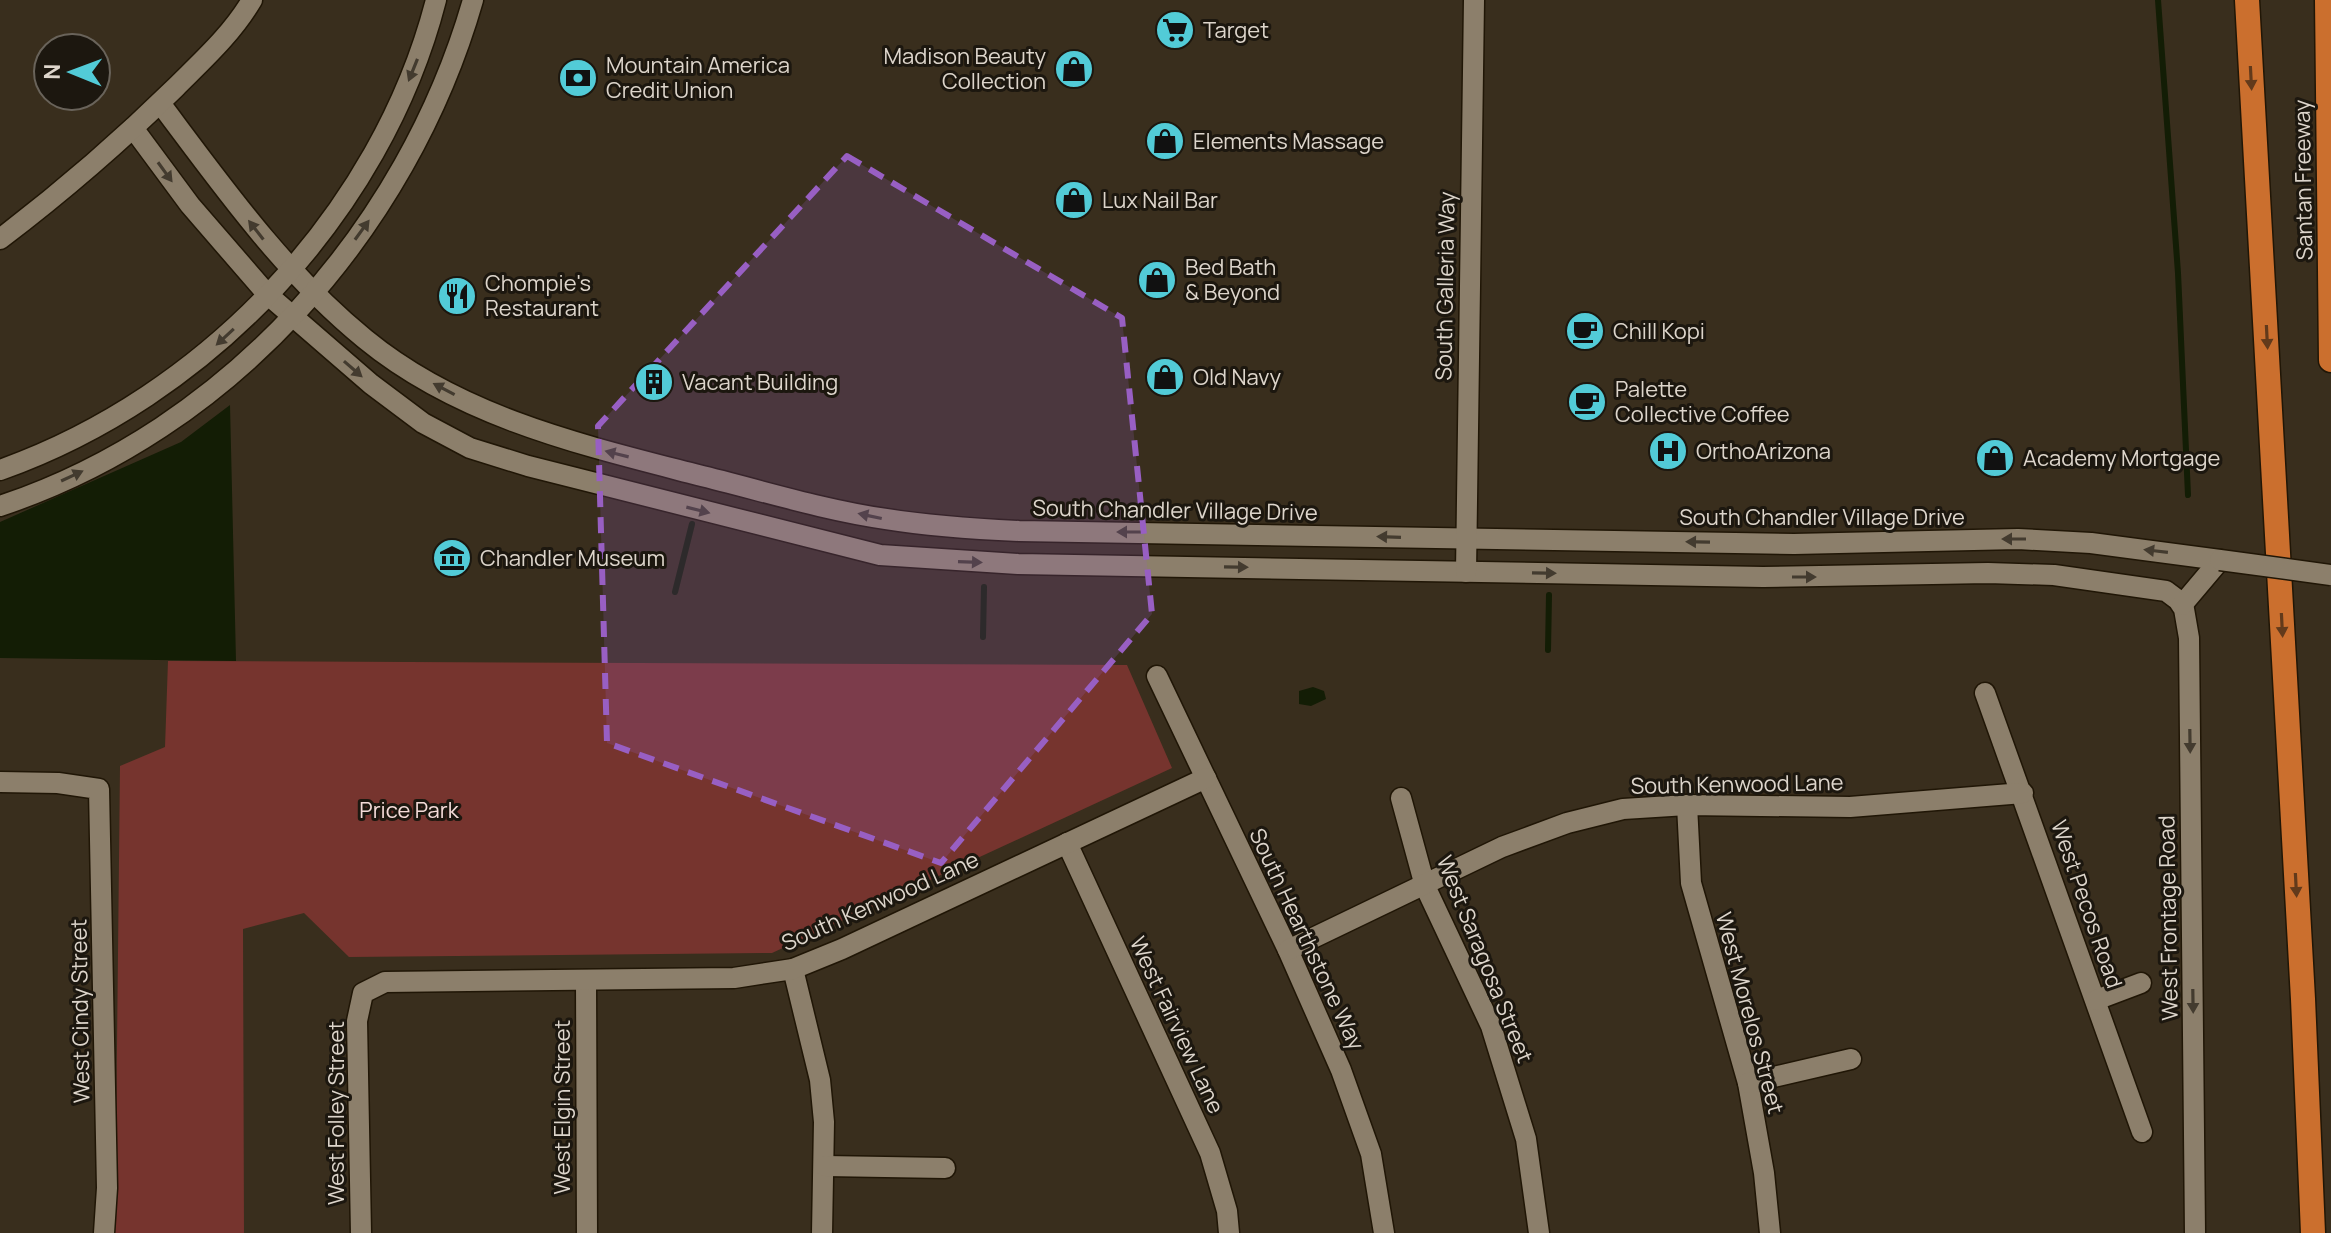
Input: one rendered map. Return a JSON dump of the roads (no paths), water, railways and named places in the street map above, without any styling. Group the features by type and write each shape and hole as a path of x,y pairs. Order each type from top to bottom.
{"highway":[{"path":"2247,0 2304,1014 2313,1233"},
{"name":"Santan Freeway","path":"2327,0 2331,360"}],"street":[{"path":"0,239 40,209 160,103 212,52 252,0"},
{"path":"0,470 65,443 158,389 204,356 279,281 344,199 374,150 415,66 436,0"},
{"path":"0,506 100,463 164,424 223,380 304,305 378,208 400,173 436,103 473,0"},
{"name":"South Galleria Way","path":"1466,572 1474,0"},
{"name":"South Chandler Village Drive","path":"160,103 263,240 279,281 304,305 366,340 411,371 506,419 574,443 813,504 883,519 949,528 1467,540 1828,544 2018,539 2091,543 2331,575"},
{"name":"South Chandler Village Drive","path":"133,128 190,205 304,305 371,384 423,423 470,448 611,488 880,555 1004,563 1763,577 2042,574 2162,589 2182,605"},
{"path":"2182,605 2220,560"},
{"name":"West Frontage Road","path":"2182,605 2188,620 2189,638 2195,1233"},
{"name":"South Hearthstone Way","path":"1157,676 1288,950 1341,1070 1371,1154 1384,1233"},
{"name":"West Pecos Road","path":"1985,693 2142,1132"},
{"name":"South Kenwood Lane","path":"363,993 385,982 734,978 793,969 842,949 1206,778"},
{"name":"West Cindy Street","path":"0,782 58,783 99,789 107,1188 104,1233"},
{"name":"South Kenwood Lane","path":"1288,950 1502,847 1567,823 1623,809 1687,805 1850,807 2023,793"},
{"name":"West Saragosa Street","path":"1401,798 1425,886 1491,1026 1526,1139 1539,1233"},
{"name":"West Morelos Street","path":"1687,805 1691,883 1748,1083 1764,1173 1770,1233"},
{"name":"West Fairview Lane","path":"1067,843 1210,1153 1227,1211 1229,1233"},
{"path":"793,969 820,1080 825,1166 822,1233"},
{"name":"West Elgin Street","path":"586,980 587,1233"},
{"path":"2096,1000 2141,983"},
{"name":"West Folley Street","path":"361,1233 357,1021 363,993"},
{"path":"1748,1083 1851,1059"},
{"path":"825,1166 945,1168"}],"waterway":[{"path":"2158,0 2178,273 2188,495"},
{"path":"675,592 692,524"},
{"path":"983,637 984,587"},
{"path":"1548,650 1549,595"}],"place":[{"name":"Target","path":"1175,30"},
{"name":"Madison Beauty Collection","path":"1074,69"},
{"name":"Mountain America Credit Union","path":"578,78"},
{"name":"Elements Massage","path":"1165,141"},
{"name":"Lux Nail Bar","path":"1074,200"},
{"name":"Bed Bath & Beyond","path":"1157,280"},
{"name":"Chompie's Restaurant","path":"457,296"},
{"name":"Chill Kopi","path":"1585,331"},
{"name":"Old Navy","path":"1165,377"},
{"name":"Vacant Building","path":"654,382"},
{"name":"Palette Collective Coffee","path":"1587,402"},
{"name":"OrthoArizona","path":"1668,451"},
{"name":"Academy Mortgage","path":"1995,458"},
{"name":"Chandler Museum","path":"452,558"}],"park label":[{"name":"Price Park","path":"409,810"}]}
